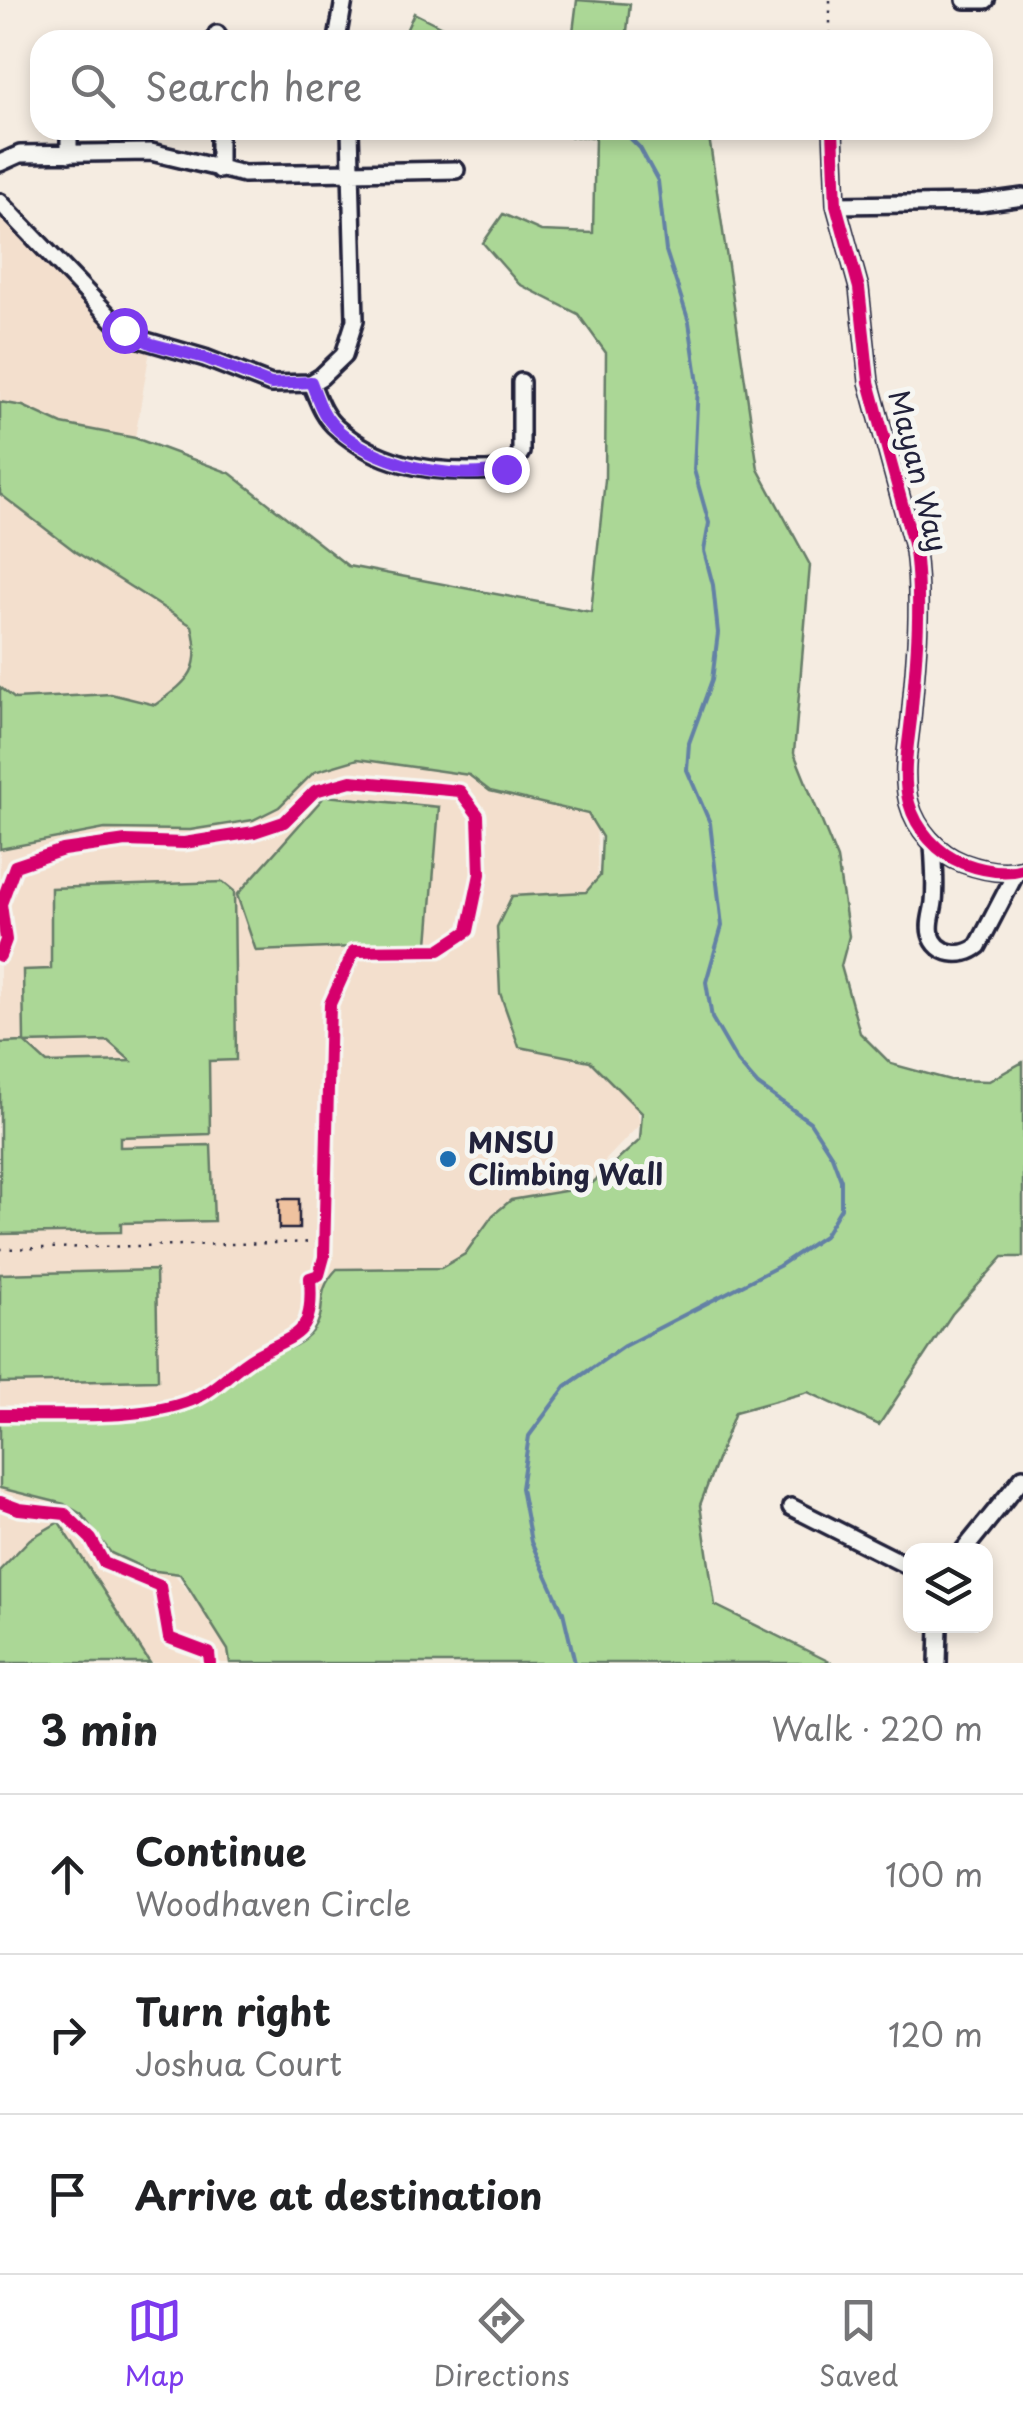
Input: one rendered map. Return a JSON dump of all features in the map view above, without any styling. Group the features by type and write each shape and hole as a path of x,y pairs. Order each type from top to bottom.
{"street":[{"path":"339,30 344,0"},
{"path":"965,0 986,0"},
{"path":"69,140 69,154"},
{"path":"219,140 220,170"},
{"path":"0,202 114,321 136,338 205,358 271,384 311,382 344,356 355,320 350,140"},
{"name":"Mayan Way","path":"833,140 836,204 859,288 872,395 915,551 920,607 906,784 914,816 933,844 954,860 974,867 1020,870 972,951 954,954 943,950 931,934 933,844"},
{"path":"0,164 20,154 166,153 244,174 456,170"},
{"path":"836,204 980,202 1023,196"},
{"path":"311,382 324,414 344,434 399,464 438,472 500,471 518,460 521,382"},
{"path":"970,1543 1023,1476"},
{"path":"791,1507 903,1563"},
{"path":"938,1633 938,1663"}],"path":[{"path":"830,0 830,30"},
{"path":"0,956 6,940 1,904 15,866 63,850 126,840 184,843 254,832 284,822 315,792 351,781 460,792 478,815 480,874 468,931 439,950 354,951 330,1004 324,1242 320,1275 310,1278 312,1305 306,1324 288,1342 256,1355 200,1396 150,1412 0,1415"},
{"path":"0,1250 324,1242"},
{"path":"0,1502 19,1509 65,1514 90,1539 104,1562 160,1586 169,1638 208,1653 210,1663"}],"shaded area":[{"path":"0,197 151,344 135,438 230,473 348,566 591,612 598,892 640,1124 554,1214 129,1518 246,1663 0,1663"}],"green space":[{"path":"577,0 630,4 627,30 573,30"},
{"path":"414,13 448,30 406,30"},
{"path":"595,140 709,140 758,469 810,565 794,753 837,859 849,936 841,966 860,1033 891,1064 950,1080 989,1081 1023,1062 1023,1257 1003,1257 952,1314 879,1425 808,1392 735,1412 700,1505 715,1605 832,1663 230,1663 228,1650 180,1574 148,1570 111,1553 81,1514 64,1504 0,1488 0,1420 127,1420 198,1404 253,1363 307,1337 318,1323 325,1286 337,1269 441,1268 465,1254 493,1215 511,1200 588,1187 640,1140 642,1113 590,1061 519,1047 500,993 497,927 512,896 586,892 600,876 602,837 588,814 490,791 469,775 358,759 314,772 279,807 253,820 190,830 105,829 0,849 0,687 15,699 111,694 155,705 185,681 196,654 192,626 76,552 0,494 0,402 23,406 62,424 135,438 230,473 348,566 591,612 605,480 606,353 578,314 519,284 483,243 503,214 541,231 593,233"},
{"path":"325,796 439,807 428,944 256,951 237,895"},
{"path":"223,882 234,891 236,1060 209,1061 210,1134 120,1137 120,1147 211,1145 214,1221 121,1223 121,1232 0,1234 0,1043 24,1042 23,970 51,969 51,888","holes":["108,1041 131,1061 47,1063 25,1043"]},
{"path":"156,1270 158,1380 0,1383 0,1274"},
{"path":"59,1522 150,1663 0,1663 0,1570 30,1539"}],"building":[{"path":"279,1199 299,1199 299,1229 279,1229"}],"waterway":[{"path":"575,1663 563,1612 531,1542 521,1488 529,1436 566,1386 624,1346 779,1266 824,1236 841,1208 841,1180 832,1156 810,1122 758,1085 737,1061 712,1018 706,982 722,926 710,823 687,770 689,743 712,680 718,633 713,585 704,551 709,523 694,470 698,384 689,322 666,251 658,181 632,140"}],"cycle path":[{"path":"833,140 836,205 859,288 869,382 915,551 918,614 906,761 909,803 929,839 954,859 993,871 1023,869"},
{"path":"0,956 6,940 1,904 15,866 63,850 126,841 184,843 254,832 284,822 315,791 351,781 460,791 478,815 480,874 468,931 439,950 354,951 330,1004 324,1257 319,1275 310,1278 309,1312 300,1330 248,1361 206,1393 178,1405 102,1415 0,1415"},
{"path":"0,1502 19,1509 65,1514 91,1539 104,1563 160,1586 169,1638 209,1653 210,1663"}],"place":[{"name":"MNSU Climbing Wall","path":"448,1159"}],"route":[{"path":"124,330 152,344 205,358 271,384 297,386 311,382 324,414 336,428 399,464 438,472 506,469"}]}
